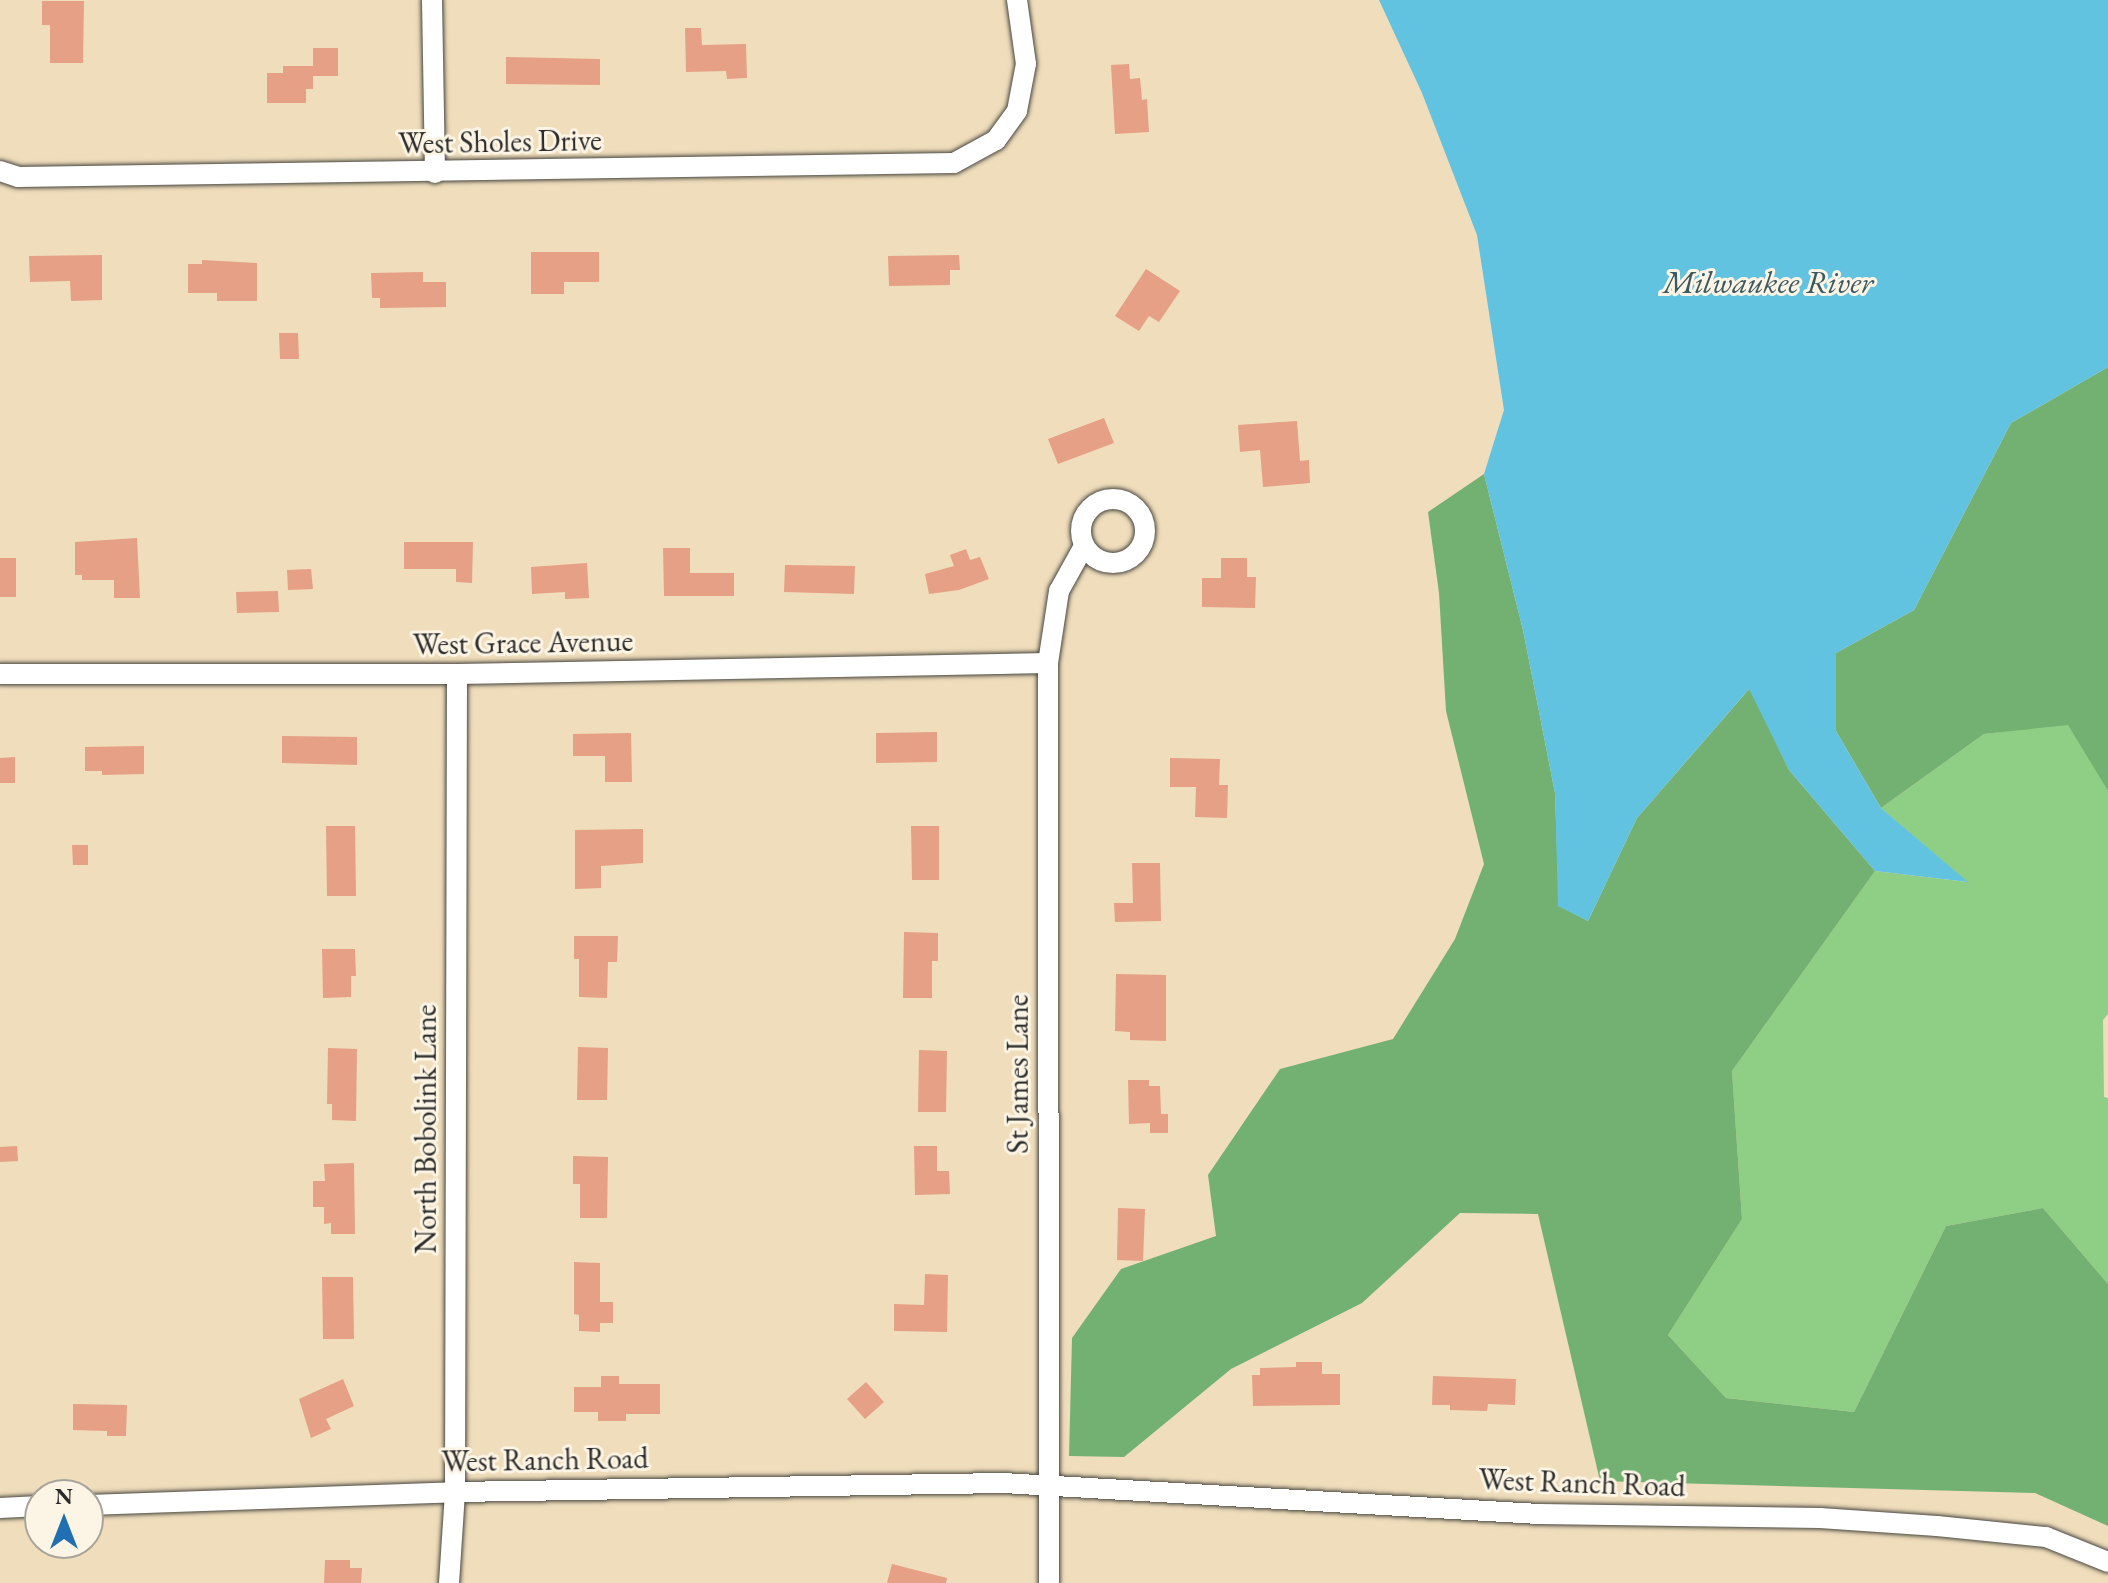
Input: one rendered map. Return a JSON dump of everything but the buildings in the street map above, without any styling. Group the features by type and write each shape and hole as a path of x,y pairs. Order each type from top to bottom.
{"street":[{"path":"432,0 435,173"},
{"name":"West Sholes Drive","path":"0,171 18,177 954,163 996,140 1017,111 1026,64 1017,0"},
{"name":"St James Lane","path":"1049,1583 1048,663 1059,591 1084,546"},
{"name":"West Grace Avenue","path":"0,674 457,674 1048,663"},
{"name":"North Bobolink Lane","path":"449,1583 455,1492 457,674"},
{"name":"West Ranch Road","path":"104,1504 455,1492 1003,1483 1539,1514 1820,1518 1937,1526 2046,1537 2108,1562"},
{"path":"0,1508 24,1507"}],"green space":[{"path":"2108,367 2108,791 2068,725 1984,734 1881,808 1836,731 1836,653 1914,610 2011,423"},
{"path":"1484,474 1523,630 1555,793 1559,906 1588,921 1637,818 1750,688 1789,770 1875,871 1732,1071 1742,1219 1668,1335 1726,1398 1854,1412 1946,1226 2043,1208 2108,1284 2108,1526 2035,1493 1600,1481 1538,1214 1460,1213 1362,1303 1231,1369 1124,1457 1069,1456 1072,1338 1121,1269 1216,1236 1208,1175 1280,1069 1393,1039 1455,939 1484,864 1446,711 1439,593 1428,512"},
{"path":"2069,724 2108,791 2108,1014 2103,1020 2104,1097 2108,1098 2108,1284 2043,1208 1946,1226 1854,1412 1726,1398 1668,1335 1742,1219 1732,1071 1875,871 1967,882 1881,808 1984,734"}],"water":[{"name":"Milwaukee River","path":"1379,0 2108,0 2108,367 2011,423 1914,610 1836,653 1836,731 1881,808 1968,882 1875,871 1789,770 1749,689 1637,818 1588,921 1558,906 1555,793 1523,630 1484,474 1504,410 1477,235 1422,93"}]}
